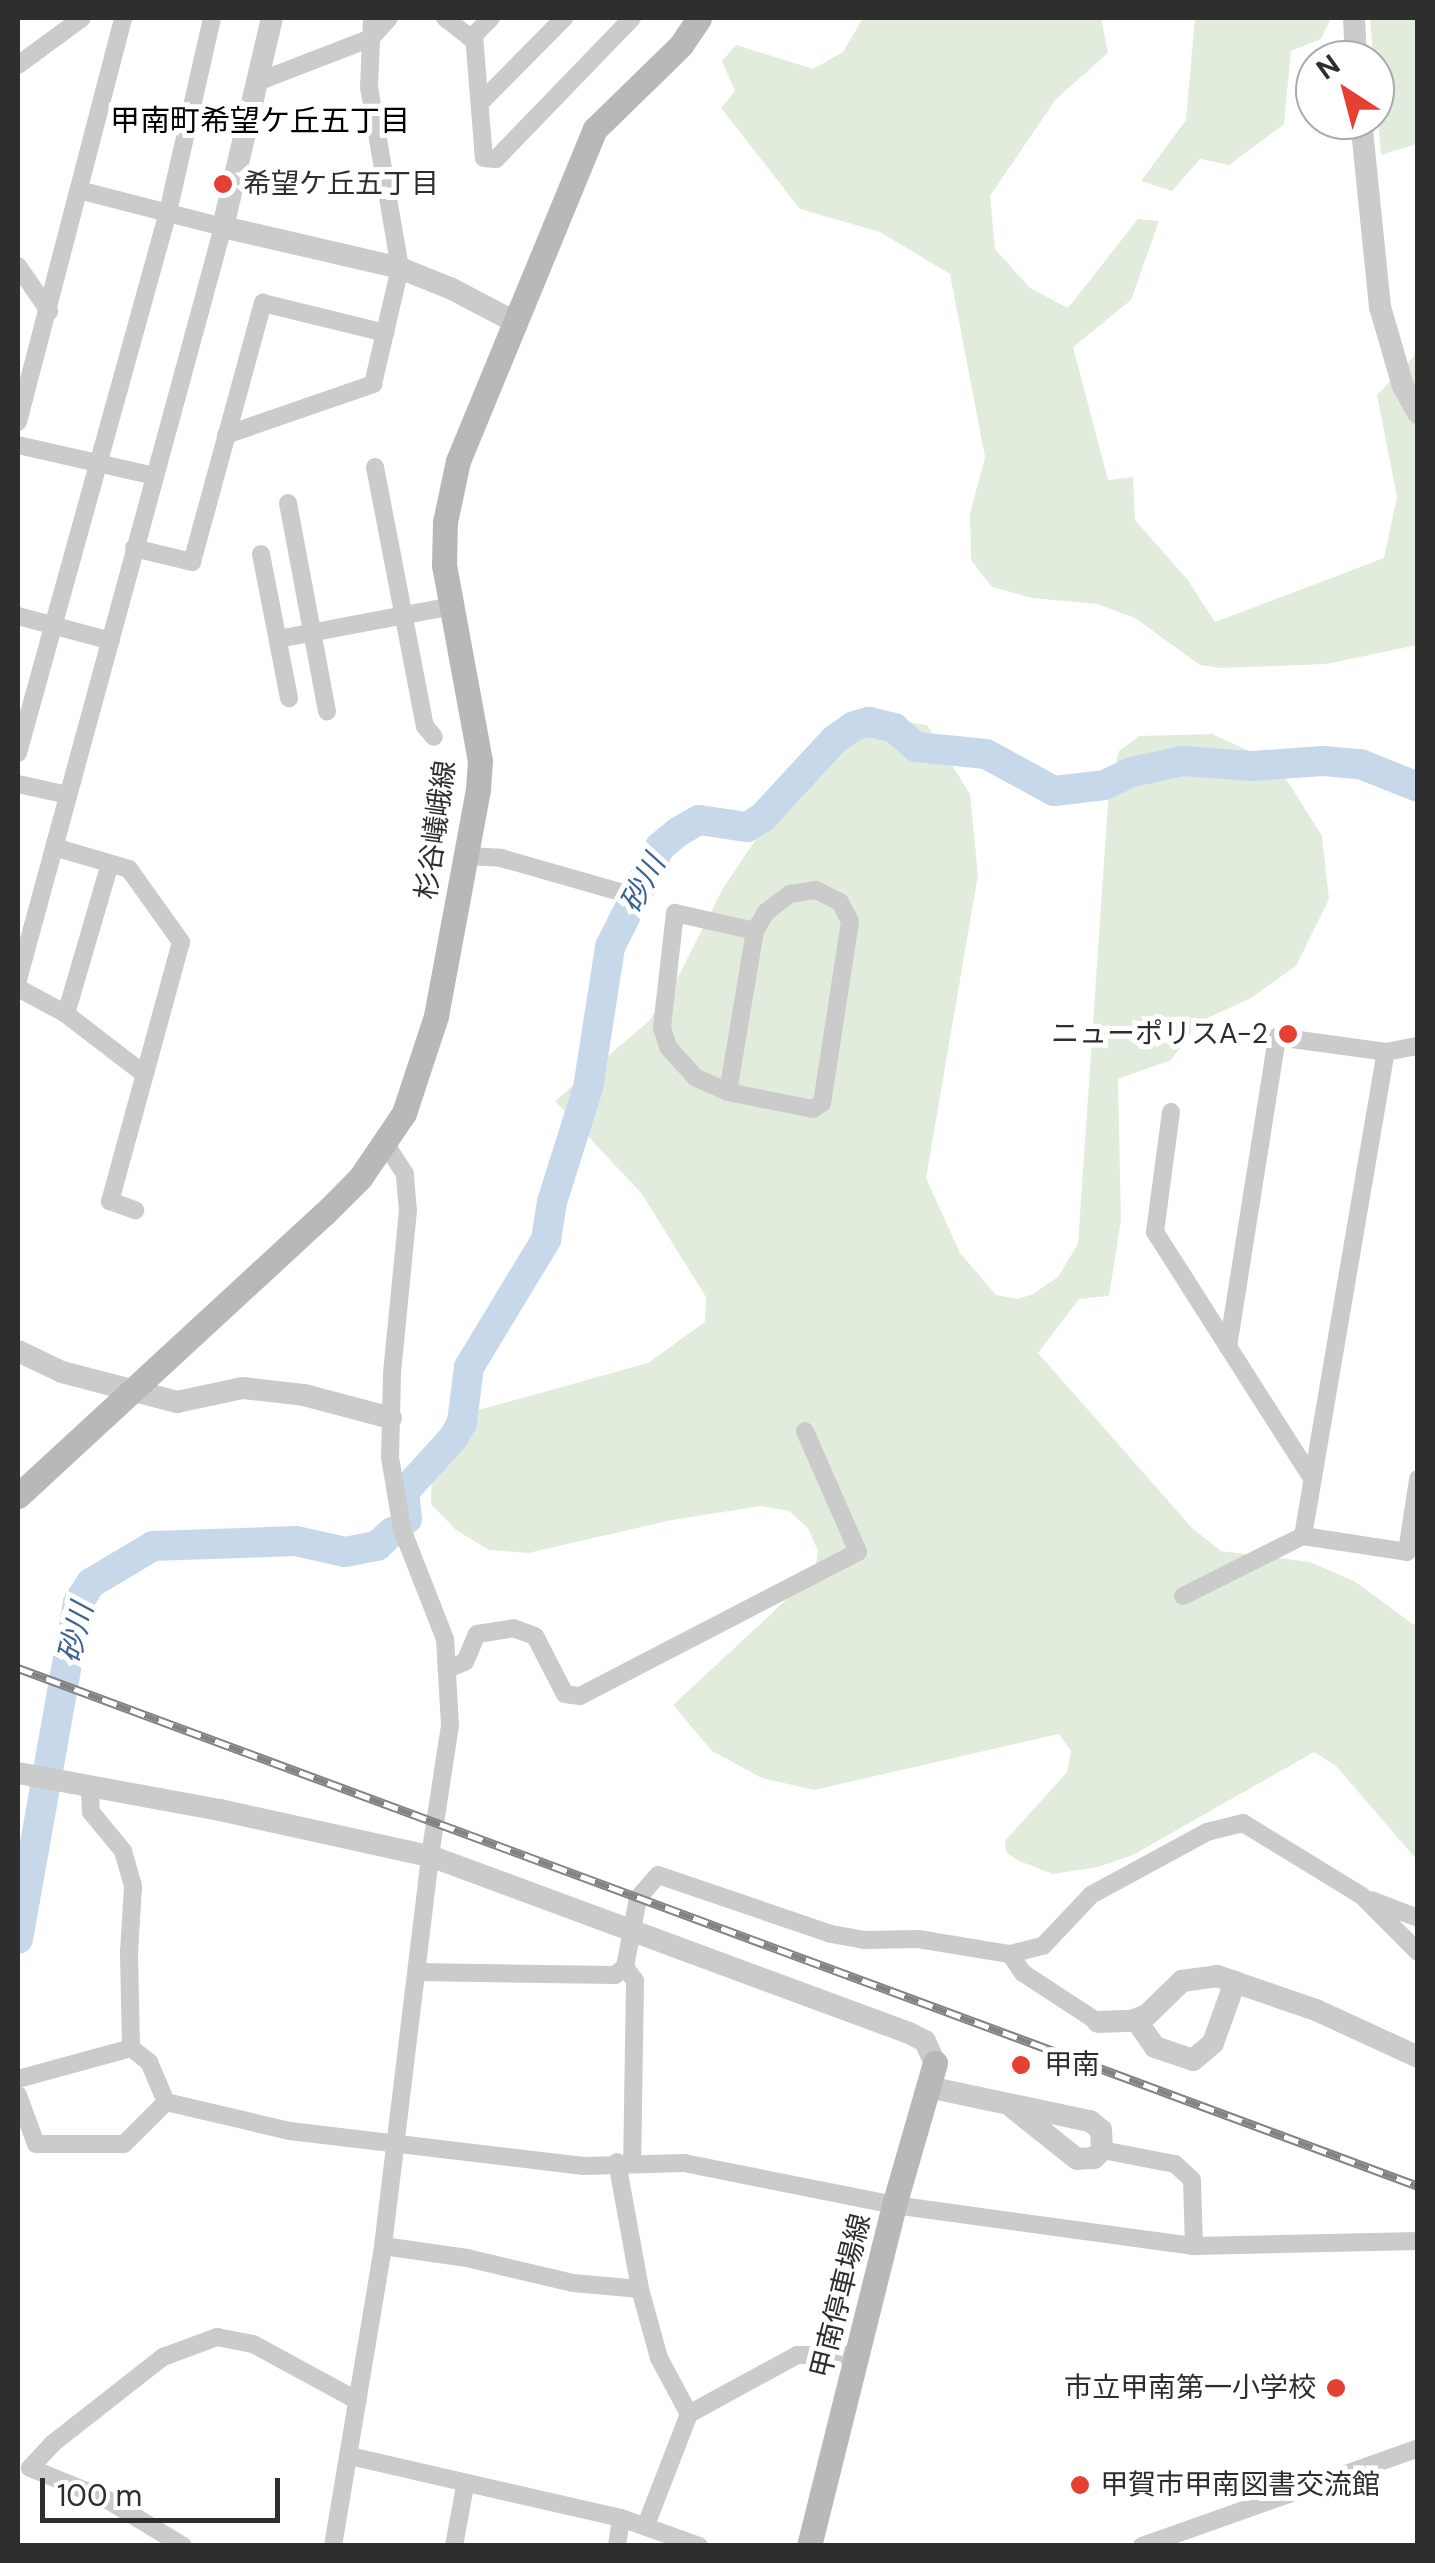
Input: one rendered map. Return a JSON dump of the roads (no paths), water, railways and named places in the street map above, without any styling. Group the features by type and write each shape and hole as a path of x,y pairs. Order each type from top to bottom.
{"main road":[{"name":"杉谷嶬峨線","path":"18,1496 324,1214 386,1145 423,1062 466,856 480,761 448,606 444,565 450,490 513,321 596,128 681,46 691,22"},
{"name":"甲南停車場線","path":"810,2546 894,2205 932,2075"}],"street":[{"path":"18,65 82,18"},
{"path":"18,422 122,18"},
{"path":"18,752 168,212 212,18"},
{"path":"18,980 223,227 272,18"},
{"path":"226,436 373,384 400,268 369,88 372,18"},
{"path":"257,82 371,38 388,18"},
{"path":"445,18 474,42"},
{"path":"491,18 474,35 474,42 484,158 496,159 632,18"},
{"path":"480,102 564,18"},
{"path":"1363,140 1380,307 1403,386 1418,412"},
{"path":"79,190 400,268 452,289 513,321"},
{"path":"18,266 48,311"},
{"path":"134,548 192,562 263,303 385,333"},
{"path":"18,445 155,476"},
{"path":"375,467 425,726 434,737"},
{"path":"288,503 327,711"},
{"path":"261,554 289,698"},
{"path":"278,639 448,606"},
{"path":"18,616 110,641"},
{"path":"18,784 68,795"},
{"path":"54,847 129,869 181,942 110,1200 135,1210"},
{"path":"466,856 501,858 624,893"},
{"path":"66,1014 110,864"},
{"path":"728,1092 755,931 775,903 790,894 816,890 840,902 850,922 822,1103 812,1109 728,1092 695,1077 668,1047 662,1027 675,913 755,931"},
{"path":"18,988 66,1014 143,1073"},
{"path":"1228,1346 1277,1038 1386,1052 1418,1046"},
{"path":"1303,1536 1386,1052"},
{"path":"1171,1112 1155,1232 1312,1478"},
{"path":"333,2546 383,2246 430,1856 450,1725 450,1668 445,1640 402,1529 390,1457 408,1211 405,1174 386,1145"},
{"path":"18,1351 62,1372 178,1402 243,1388 304,1395 392,1418"},
{"path":"450,1668 465,1662 477,1634 513,1628 536,1636 565,1694 580,1696 858,1552 805,1430"},
{"path":"1182,1596 1303,1536 1412,1554 1418,1479"},
{"path":"26,1775 220,1810 430,1856 909,2034 925,2041 932,2075 1013,2108 1090,2122 1101,2130 1102,2150 1094,2158 1077,2160 1013,2108"},
{"path":"90,1789 91,1812 123,1851 133,1887 128,1952 131,2048"},
{"path":"419,1972 615,1974 625,1966 638,1898 658,1875 831,1934 865,1940 918,1939 1010,1954 1042,1946 1090,1895 1207,1832 1243,1823 1362,1896 1418,1918"},
{"path":"1362,1896 1418,1952"},
{"path":"1010,1954 1022,1973 1098,2022 1136,2020 1182,1980 1201,1974 1316,2010 1418,2057"},
{"path":"625,1966 634,1981 624,2162 640,2289 659,2358 690,2414"},
{"path":"1136,2020 1155,2047 1193,2060 1213,2043 1235,1982"},
{"path":"18,2079 131,2048"},
{"path":"131,2048 149,2062 166,2102"},
{"path":"18,2094 36,2144 124,2144 166,2102"},
{"path":"166,2102 290,2131 584,2166 684,2163 894,2205 1194,2246 1418,2241"},
{"path":"1047,2138 1050,2119 1058,2115"},
{"path":"1102,2150 1176,2164 1192,2180 1194,2246"},
{"path":"383,2246 467,2258 573,2283 640,2289"},
{"path":"182,2546 106,2499 30,2468 52,2444 163,2356 217,2336 253,2344 358,2401"},
{"path":"646,2525 690,2414 797,2355 857,2354"},
{"path":"1142,2546 1418,2448"},
{"path":"350,2456 465,2486 621,2518 700,2546"},
{"path":"454,2546 465,2486"},
{"path":"617,2546 621,2518"}],"waterway":[{"name":"砂川","path":"407,1519 404,1492 454,1437 462,1422 469,1367 546,1240 552,1202 588,1088 610,947 660,847 678,832 699,820 747,827 763,817 834,740 854,726 869,722 894,728 916,747 986,754 1054,791 1105,785 1132,772 1183,761 1252,766 1323,761 1360,764 1418,787"},
{"name":"砂川","path":"18,1939 78,1603 91,1583 153,1546 296,1541 345,1552 377,1546 392,1532"}],"railway":[{"path":"18,1668 1418,2186"}],"place":[{"name":"希望ケ丘五丁目","path":"223,184"},
{"name":"ニューポリスA-2","path":"1288,1034"},
{"name":"甲南","path":"1021,2065"},
{"name":"市立甲南第一小学校","path":"1336,2388"},
{"name":"甲賀市甲南図書交流館","path":"1080,2485"}],"district":[{"name":"甲南町希望ケ丘五丁目","path":"260,121"}]}
